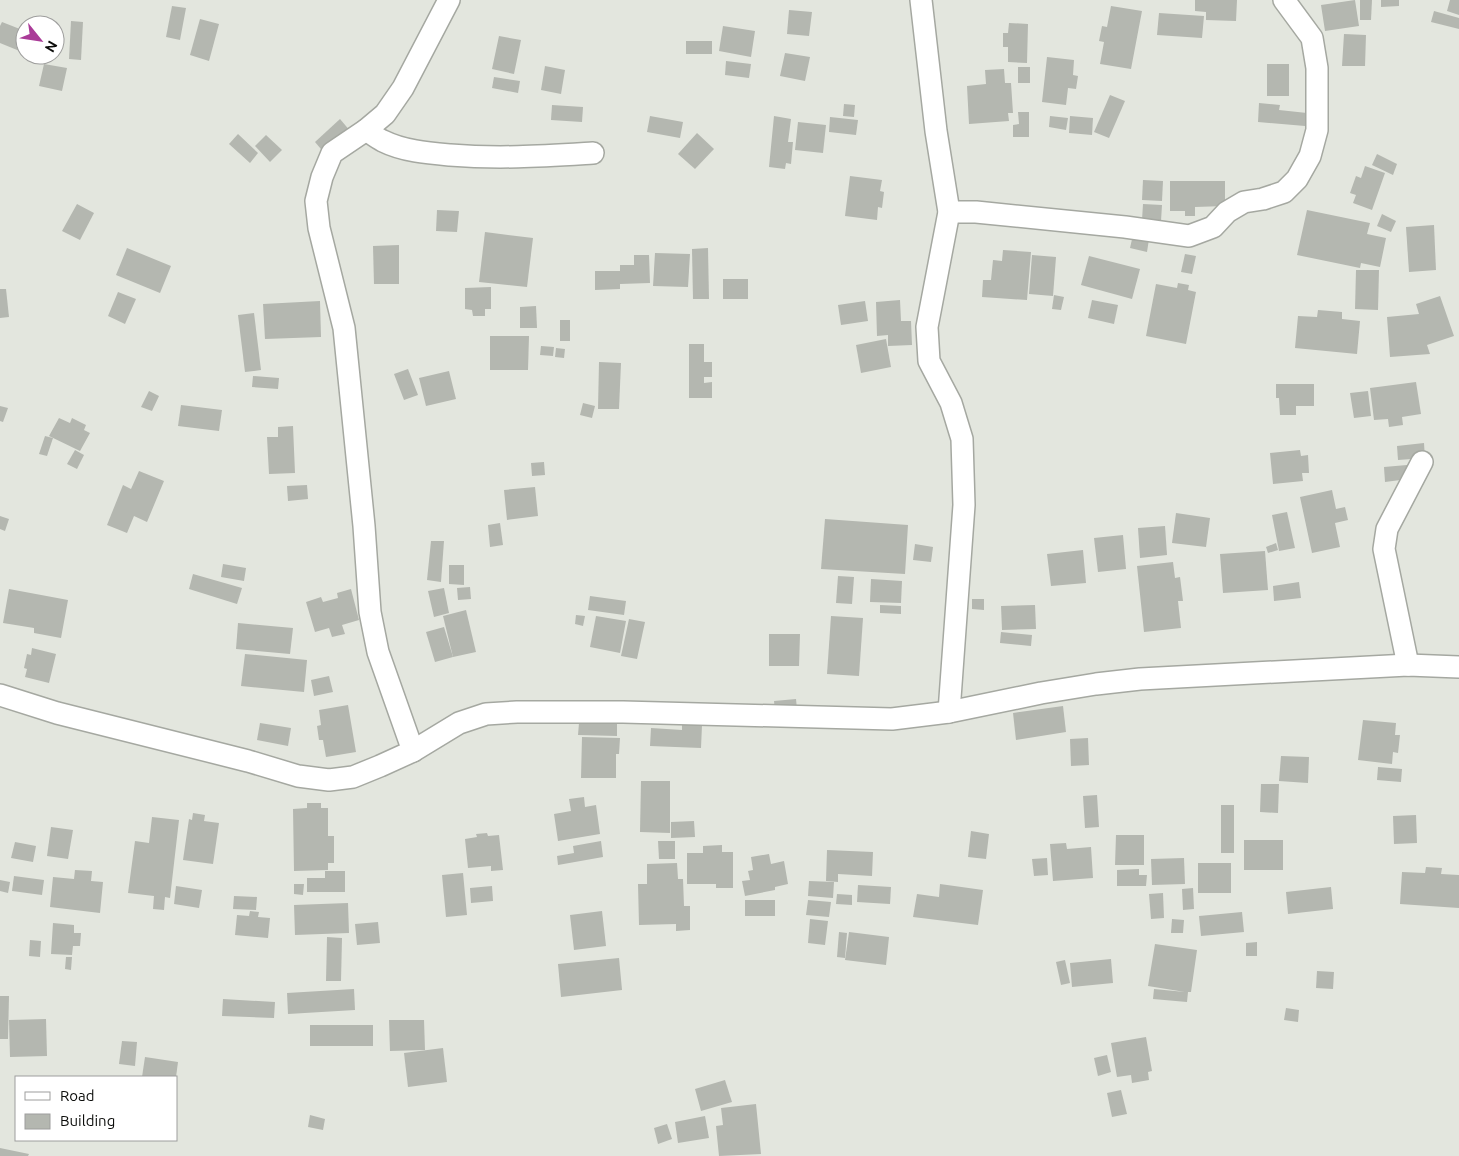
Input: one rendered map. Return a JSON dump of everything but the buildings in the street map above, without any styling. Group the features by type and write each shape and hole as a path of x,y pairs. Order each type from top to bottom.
{"street":[{"path":"413,751 378,652 370,612 364,526 344,328 319,228 316,200 322,177 332,153 366,130 385,114 403,88 449,0"},
{"path":"921,0 936,131 949,212 927,328 929,361 951,403 962,439 964,505 950,712"},
{"path":"949,212 976,212 1125,227 1189,236 1213,227 1227,212 1244,202 1263,199 1284,192 1297,179 1310,156 1317,130 1317,68 1312,38 1284,0"},
{"path":"366,130 382,141 408,150 437,154 522,158 593,152"},
{"path":"1408,665 1384,549 1387,529 1422,462"},
{"path":"0,696 57,713 298,776 329,780 353,777 413,751 459,723 486,714 509,712 624,712 892,718 950,712 1041,693 1131,680 1408,665 1459,667"}]}
